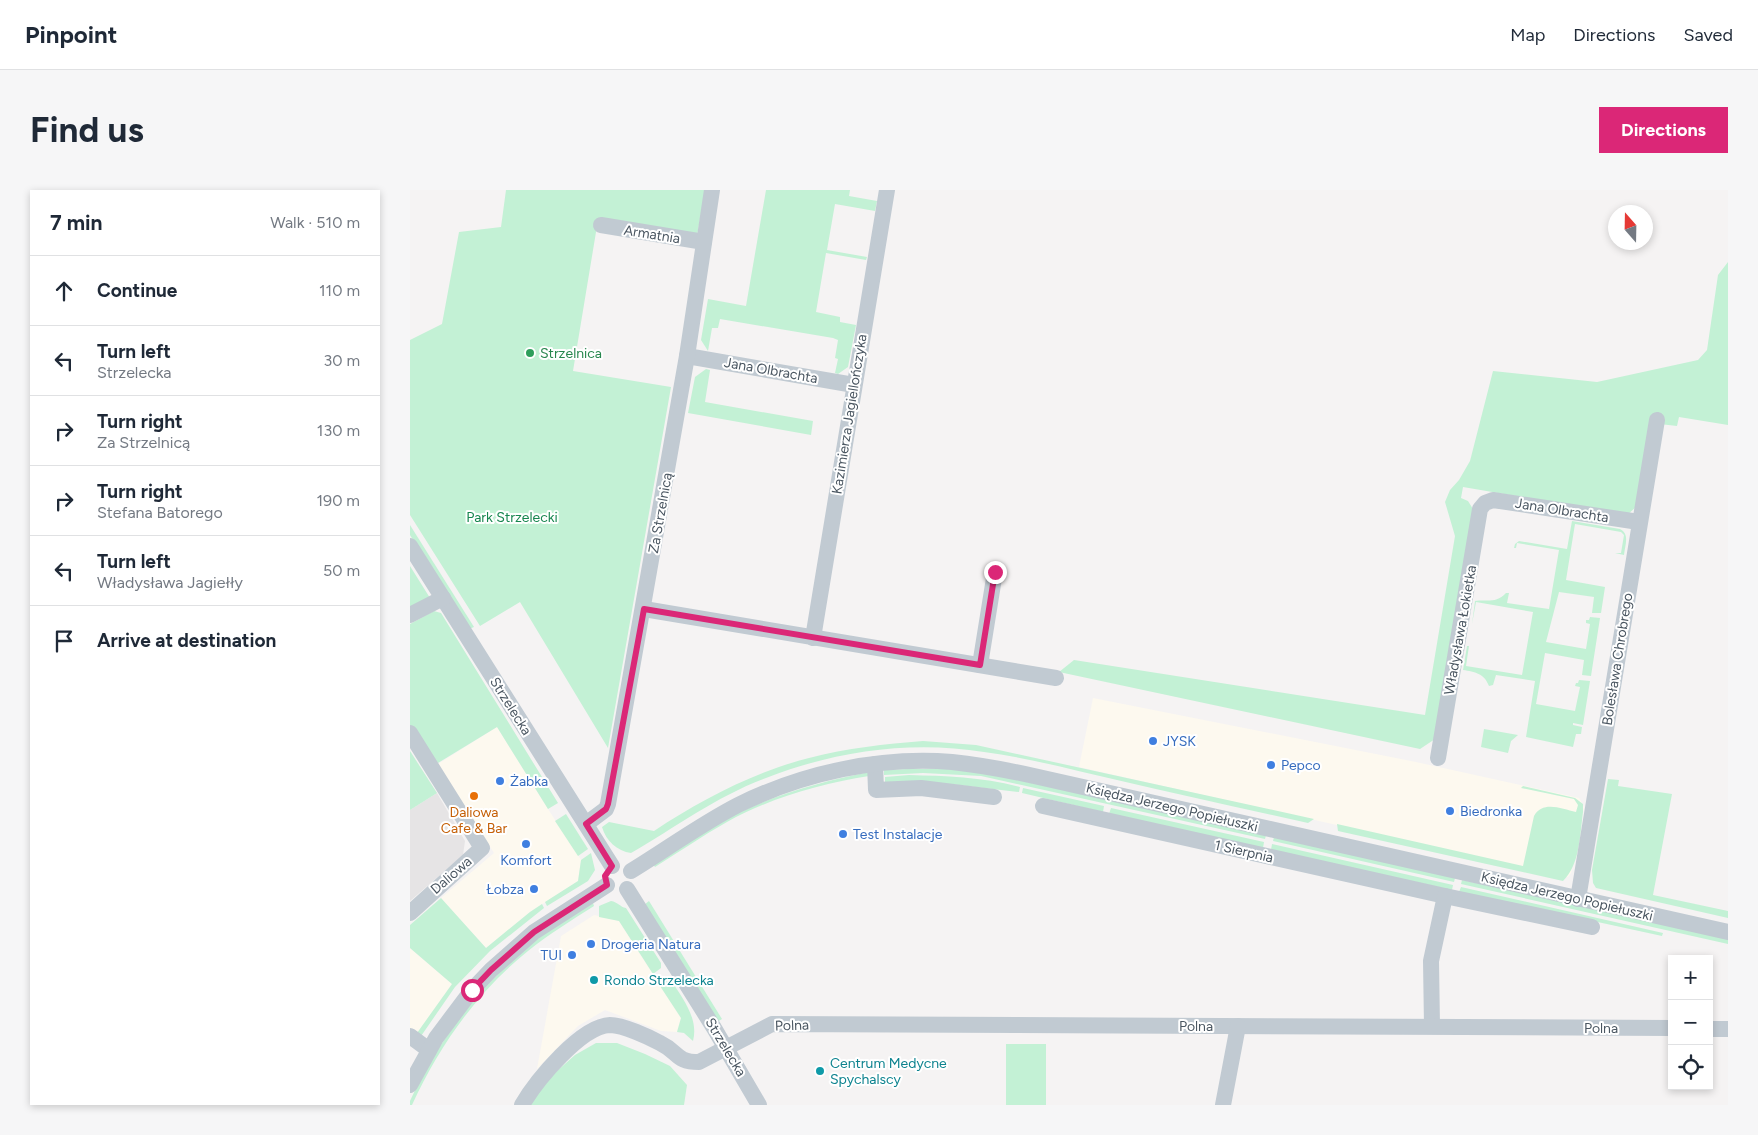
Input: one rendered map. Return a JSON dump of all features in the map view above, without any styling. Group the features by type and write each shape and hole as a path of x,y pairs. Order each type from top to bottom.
{"street":[{"name":"Za Strzelnicą","path":"586,824 606,809 608,804 644,609 687,356 712,190"},
{"name":"Kazimierza Jagiellończyka","path":"813,638 887,190"},
{"name":"Armatnia","path":"601,225 704,242"},
{"name":"Jana Olbrachta","path":"687,356 854,385"},
{"name":"Bolesława Chrobrego","path":"1578,899 1657,420"},
{"name":"Jana Olbrachta","path":"1485,503 1493,500 1639,522"},
{"name":"Władysława Łokietka","path":"1438,758 1480,509 1485,503"},
{"name":"Strzelecka","path":"410,546 612,866"},
{"path":"980,665 995,572"},
{"path":"410,615 443,598"},
{"path":"644,609 1056,678"},
{"name":"Daliowa","path":"410,733 482,848 410,912"},
{"name":"Księdza Jerzego Popiełuszki","path":"631,870 738,805 810,777 875,764 950,762 990,767 1728,932"},
{"path":"875,764 876,790 920,788 994,797"},
{"name":"1 Sierpnia","path":"1043,806 1444,896 1592,926"},
{"path":"625,865 631,870 633,879 627,890 618,892 607,885 605,876 612,866 625,865"},
{"path":"410,1085 429,1050 456,1011 491,970 534,932 607,885"},
{"name":"Strzelecka","path":"627,890 727,1048 759,1105"},
{"path":"1432,1026 1431,961 1444,896"},
{"name":"Polna","path":"522,1105 531,1089 575,1042 589,1031 610,1025 633,1031 662,1044 686,1062 699,1062 772,1024 1668,1028"},
{"path":"1224,1105 1238,1026"},
{"path":"1713,1029 1728,1029"},
{"path":"410,1036 429,1050"}],"shaded area":[{"path":"1093,698 1416,762 1579,798 1584,807 1571,873 1568,877 1079,767"},
{"path":"497,727 581,860 578,881 530,912 486,948 441,898 494,853 438,764"},
{"path":"437,793 465,841 463,855 410,901 410,810"},
{"path":"594,915 619,921 681,1018 677,1032 661,1031 605,1010 578,1026 537,1069 561,936"},
{"path":"410,948 452,984 417,1034 410,1028"}],"green space":[{"name":"Park Strzelecki","path":"506,190 705,190 697,236 598,220 573,371 671,387 608,748 520,602 480,626 410,515 410,340 442,324 459,232 501,227"},
{"path":"766,190 850,190 849,196 877,201 875,211 835,204 827,250 867,257 866,260 826,253 816,312 840,317 840,322 856,325 848,367 838,374 835,373 838,359 835,358 838,340 833,338 720,319 718,328 712,328 708,351 701,340 708,299 746,306"},
{"path":"1728,262 1728,425 1679,417 1677,426 1651,423 1636,507 1627,515 1463,487 1461,498 1468,501 1473,509 1435,739 1420,749 1059,672 1074,660 1425,715 1455,536 1445,502 1450,490 1459,480 1470,461 1493,371 1597,382 1698,360 1707,350 1718,275"},
{"path":"706,369 710,370 705,402 813,421 811,435 688,413 695,377"},
{"path":"1572,521 1620,529 1626,537 1624,555 1615,553 1621,553 1624,535 1621,532 1575,524 1566,580 1605,587 1601,613 1592,613 1594,597 1559,592 1546,642 1586,649 1590,624 1586,623 1586,620 1589,620 1590,617 1600,618 1591,676 1582,675 1584,660 1545,653 1536,704 1575,711 1580,687 1575,686 1576,683 1579,680 1590,681 1583,725 1573,723 1573,725 1582,727 1581,734 1576,734 1573,747 1526,737 1535,681 1496,675 1493,685 1489,686 1482,676 1463,670 1467,646 1469,646 1466,666 1522,675 1533,612 1476,602 1472,624 1475,601 1495,600 1509,593 1507,603 1549,609 1559,550 1517,543 1516,548 1514,548 1515,544 1519,541 1567,549"},
{"path":"410,525 474,627 469,629 410,535"},
{"path":"410,566 430,598 410,609"},
{"path":"434,611 441,613 558,803 548,809 497,727 438,763 410,726 410,624"},
{"path":"1484,729 1518,735 1511,741 1508,753 1481,747"},
{"path":"923,741 976,745 1314,819 1308,823 1051,764 984,752 929,747 874,750 846,755 819,761 766,778 731,794 631,853 621,850 613,844 606,837 602,827 609,822 654,831 690,808 728,788 788,764 852,749"},
{"path":"410,751 437,793 410,810"},
{"path":"956,769 982,772 1266,835 1265,839 981,776 923,773 884,775 884,770"},
{"path":"869,772 869,776 832,783 796,793 743,813 655,867 653,864 699,834 745,810 779,796 814,785"},
{"path":"909,775 978,779 1020,787 1019,792 950,784 885,782 885,777"},
{"path":"1608,779 1619,780 1618,786 1672,794 1653,895 1728,911 1728,918 1596,888 1593,883 1592,870"},
{"path":"1523,786 1575,798 1583,804 1580,839 1576,858 1573,867 1563,881 1338,831 1337,824 1523,866 1534,816 1538,811 1542,808 1553,807 1576,812 1578,805 1574,799 1521,788"},
{"path":"1023,788 1104,806 1103,812 1022,793"},
{"path":"1111,808 1264,842 1263,848 1109,814"},
{"path":"566,814 588,849 578,856 555,821"},
{"path":"1274,837 1455,878 1454,882 1273,841"},
{"path":"1272,844 1453,885 1452,890 1271,850"},
{"path":"591,853 595,870 588,881 547,906 545,902 578,881 581,860"},
{"path":"1462,880 1728,939 1728,944 1461,884"},
{"path":"1461,887 1663,933 1662,936 1459,892"},
{"path":"441,898 486,948 530,912 542,904 544,908 490,951 455,987 419,1039 417,1033 452,984 410,948 410,925"},
{"path":"611,901 626,908 661,963 661,968 653,974 619,921 599,917 599,906"},
{"path":"649,901 722,1019 717,1022 644,905"},
{"path":"593,903 594,906 528,951 492,984 447,1041 412,1105 410,1105 410,1101 421,1079 446,1038 491,981 526,948 559,924"},
{"path":"671,980 692,1016 694,1024 693,1041 684,1033 677,1032 681,1018 660,986 666,981"},
{"path":"596,1043 617,1043 670,1066 687,1085 684,1105 529,1105 539,1087 575,1055"},
{"path":"1006,1044 1046,1044 1046,1105 1006,1105"}],"place":[{"name":"Strzelnica","path":"530,353"},
{"name":"JYSK","path":"1153,741"},
{"name":"Pepco","path":"1271,765"},
{"name":"Żabka","path":"500,781"},
{"name":"Daliowa Cafe & Bar","path":"474,796"},
{"name":"Biedronka","path":"1450,811"},
{"name":"Test Instalacje","path":"843,834"},
{"name":"Komfort","path":"526,844"},
{"name":"Łobza","path":"534,889"},
{"name":"Drogeria Natura","path":"591,944"},
{"name":"TUI","path":"572,955"},
{"name":"Rondo Strzelecka","path":"594,980"},
{"name":"Centrum Medycne Spychalscy","path":"820,1071"}],"route":[{"path":"472,990 491,970 534,932 607,885 606,872 612,866 586,824 602,813 608,804 644,609 980,665 995,572"}]}
